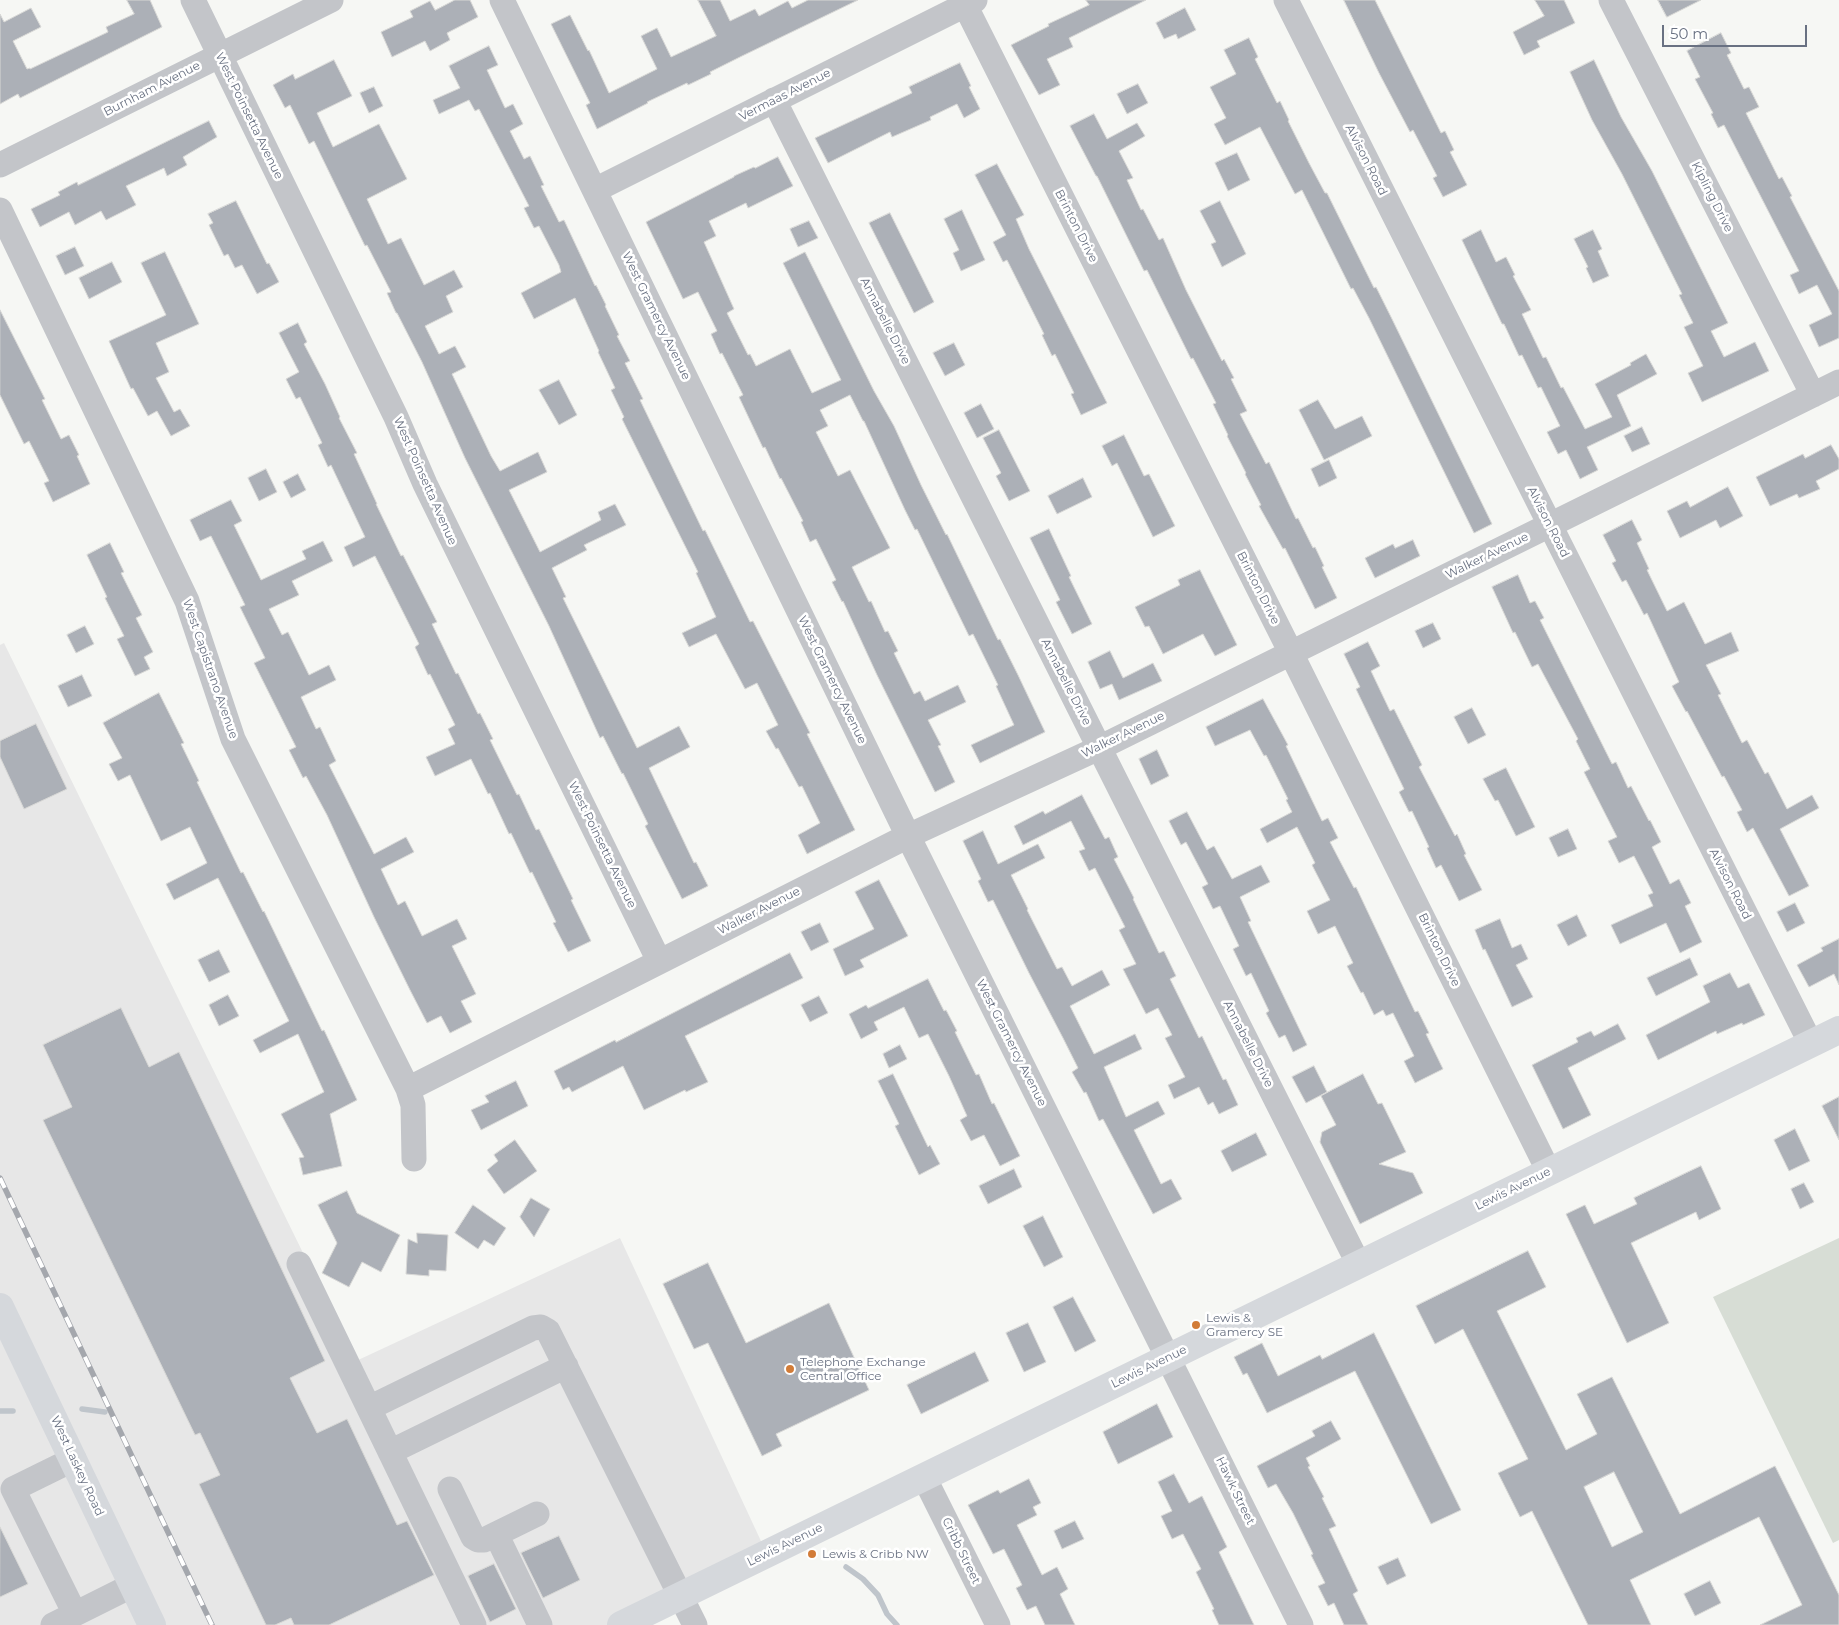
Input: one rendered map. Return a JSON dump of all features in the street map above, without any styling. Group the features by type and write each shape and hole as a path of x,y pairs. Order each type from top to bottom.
{"main road":[{"name":"Lewis Avenue","path":"620,1625 1839,1030"},
{"name":"West Laskey Road","path":"0,1307 152,1625"}],"street":[{"name":"West Poinsetta Avenue","path":"193,0 396,417 437,510 659,961"},
{"name":"Burnham Avenue","path":"0,166 331,0"},
{"name":"West Gramercy Avenue","path":"502,0 908,836 1169,1358"},
{"name":"Alvison Road","path":"1286,0 1810,1044"},
{"name":"Kipling Drive","path":"1611,0 1813,395"},
{"name":"Vermaas Avenue","path":"595,190 970,2"},
{"name":"Brinton Drive","path":"970,2 1549,1172"},
{"name":"Annabelle Drive","path":"774,100 1359,1265"},
{"name":"West Capistrano Avenue","path":"0,210 187,601 233,739 408,1089 413,1105 414,1159"},
{"name":"Walker Avenue","path":"408,1089 908,836 1099,748 1839,382"},
{"path":"299,1264 474,1625"},
{"path":"369,1408 533,1328 541,1328 548,1331 694,1625"},
{"name":"Hawk Street","path":"1169,1358 1301,1625"},
{"path":"390,1452 566,1366"},
{"path":"74,1459 13,1489 75,1614"},
{"name":"Cribb Street","path":"924,1477 998,1625"},
{"path":"450,1489 473,1537 478,1540 484,1540 537,1514"},
{"path":"496,1534 540,1625"},
{"path":"53,1625 133,1585"}],"shaded area":[{"path":"4,643 356,1361 620,1238 767,1554 619,1625 0,1625 0,645"},
{"path":"1839,1238 1839,1540 1833,1543 1713,1297"}],"building":[{"path":"127,0 150,0 162,27 20,98 18,94 0,104 0,14 4,22 31,8 41,27 13,41 27,69 30,69 108,32 106,27 134,14"},
{"path":"455,0 470,0 478,17 447,33 450,40 430,51 425,41 392,57 381,32 413,17 410,11 430,1 435,10"},
{"path":"698,0 720,0 730,21 755,9 759,16 788,1 792,8 808,0 858,0 710,72 711,74 647,102 597,129 586,105 590,103 551,24 570,15 609,93 657,69 641,36 657,28 671,57 716,36"},
{"path":"1086,0 1146,0 1069,38 1073,47 1047,59 1060,85 1039,95 1011,45 1049,26 1048,24 1089,5"},
{"path":"1344,0 1375,0 1441,133 1445,131 1454,150 1450,152 1467,185 1443,197 1433,178 1437,176 1413,130 1410,132"},
{"path":"1535,0 1564,0 1575,23 1537,41 1540,47 1524,55 1513,32 1544,16"},
{"path":"1658,0 1701,0 1667,17"},
{"path":"1185,8 1196,30 1178,39 1176,34 1164,39 1156,23"},
{"path":"1721,33 1731,53 1727,55 1744,89 1749,87 1759,107 1746,113 1779,179 1782,177 1792,196 1790,197 1839,291 1839,338 1819,347 1809,325 1832,314 1817,285 1799,294 1790,275 1799,271 1724,125 1718,128 1711,114 1713,113 1695,79 1700,77 1687,51"},
{"path":"1249,38 1258,57 1255,59 1277,103 1280,101 1309,163 1325,193 1327,193 1374,288 1376,287 1492,524 1474,533 1369,318 1353,288 1351,289 1302,190 1295,194 1260,127 1225,145 1214,124 1226,118 1210,87 1236,74 1224,50"},
{"path":"489,46 498,65 487,70 505,108 513,104 523,124 510,131 524,159 530,156 544,185 541,186 559,222 564,220 606,305 619,335 617,336 630,361 625,363 643,399 640,400 703,531 705,530 750,622 753,621 810,733 807,734 855,830 807,854 798,835 820,823 802,786 799,787 778,748 776,749 766,731 778,725 757,683 745,689 716,634 689,647 682,633 716,617 696,573 698,572 622,419 624,417 611,390 615,388 575,298 534,319 521,293 561,272 559,265 539,226 534,228 524,208 529,206 479,109 475,111 469,100 439,114 433,100 460,88 449,66"},
{"path":"334,60 352,96 317,113 333,147 379,124 407,179 367,199 388,244 401,238 424,285 454,270 463,287 446,296 453,312 425,326 439,354 455,346 466,367 452,374 491,456 500,471 538,452 547,472 509,490 540,552 601,520 598,512 615,504 626,525 584,545 587,550 552,568 566,597 563,598 637,748 679,726 690,747 649,768 694,863 696,862 708,886 682,899 645,826 648,824 623,773 603,736 600,738 549,626 465,458 422,362 387,293 391,292 367,245 365,246 314,141 309,144 290,105 285,108 273,85 293,74 295,79"},
{"path":"1594,60 1621,117 1652,171 1728,323 1711,331 1724,357 1755,342 1769,371 1702,402 1688,373 1703,366 1684,327 1693,323 1679,295 1682,294 1622,174 1592,120 1570,72"},
{"path":"960,63 980,109 964,118 957,104 930,117 931,120 892,137 890,132 828,163 815,138 912,93 909,87"},
{"path":"1138,84 1148,103 1127,114 1117,94"},
{"path":"374,87 383,106 369,113 360,93"},
{"path":"1094,114 1107,139 1137,123 1145,136 1119,151 1133,178 1127,180 1141,210 1143,209 1159,240 1163,238 1186,290 1222,361 1224,359 1234,378 1231,379 1247,411 1240,414 1266,464 1269,462 1296,519 1298,518 1324,566 1322,567 1337,598 1315,609 1285,548 1283,549 1259,506 1261,505 1213,404 1216,403 1193,358 1191,359 1147,270 1144,271 1070,126"},
{"path":"209,121 217,137 183,157 187,165 167,176 164,168 126,186 136,205 106,220 101,211 75,225 69,212 40,227 31,209 60,195 58,192 77,182 78,185"},
{"path":"1237,153 1250,180 1228,191 1215,163"},
{"path":"778,157 793,186 748,208 746,203 709,221 716,236 704,242 734,309 727,313 748,355 750,354 756,366 790,349 812,393 841,380 783,263 805,252 874,391 894,426 921,485 998,640 1000,639 1045,732 980,763 971,745 1014,725 996,686 998,685 973,634 969,636 917,529 915,530 905,510 850,395 820,410 828,426 816,432 838,476 850,470 890,548 852,567 869,602 871,601 885,632 888,631 898,651 894,653 914,694 920,691 925,701 958,685 966,702 928,720 941,745 938,746 955,782 935,792 843,601 832,582 836,580 816,539 810,542 801,522 803,521 765,447 763,448 739,397 743,395 711,334 717,331 698,292 683,299 646,222 734,176"},
{"path":"997,164 1024,215 1016,219 1029,249 1107,403 1081,415 1071,394 1074,393 1055,354 1052,356 1042,335 1044,334 1007,260 1003,262 993,242 1006,235 975,175"},
{"path":"236,201 267,264 269,263 279,282 257,294 242,265 235,268 228,254 224,256 209,225 213,223 208,214"},
{"path":"1220,201 1246,254 1222,267 1211,244 1216,242 1200,211"},
{"path":"962,210 985,260 961,271 953,253 959,250 944,219"},
{"path":"890,213 934,302 914,313 869,223"},
{"path":"809,221 818,238 798,247 790,229"},
{"path":"1481,230 1496,262 1506,257 1515,275 1513,276 1531,310 1522,314 1543,358 1546,357 1561,388 1563,387 1585,429 1612,417 1595,384 1631,365 1630,363 1646,354 1657,374 1617,395 1631,426 1587,447 1598,470 1580,479 1566,450 1558,454 1547,432 1560,426 1541,387 1538,388 1522,355 1519,356 1504,324 1502,324 1462,240"},
{"path":"1593,230 1602,249 1598,251 1609,276 1593,283 1586,268 1588,267 1574,239"},
{"path":"75,247 84,266 65,275 56,256"},
{"path":"165,252 199,324 156,343 169,372 156,378 174,412 180,409 190,426 171,436 157,411 148,416 133,388 131,389 109,341 166,315 141,263"},
{"path":"112,262 122,282 89,299 79,278"},
{"path":"0,310 45,399 42,400 61,439 69,435 90,484 53,502 44,483 49,481 29,441 24,444 0,395"},
{"path":"298,323 307,342 304,344 357,453 354,454 376,504 401,556 403,555 437,622 432,624 456,674 458,673 478,714 480,713 493,739 490,740 517,795 519,794 536,830 539,829 573,899 571,900 591,941 568,952 553,923 556,922 532,872 530,873 511,833 509,834 490,793 488,794 471,759 435,776 426,757 455,744 448,729 455,725 430,674 428,675 415,647 419,644 375,556 353,567 344,547 365,537 331,465 328,467 318,445 322,443 300,397 296,399 286,379 299,372 279,333"},
{"path":"954,343 965,365 945,376 933,353"},
{"path":"559,380 577,415 559,425 539,390"},
{"path":"1318,400 1335,429 1362,416 1372,436 1324,460 1299,410"},
{"path":"981,404 994,429 977,438 964,413"},
{"path":"1642,427 1650,444 1632,452 1624,436"},
{"path":"999,430 1030,491 1009,501 996,476 1001,473 983,438"},
{"path":"1124,435 1144,476 1149,474 1175,526 1153,537 1117,463 1112,466 1102,446"},
{"path":"1831,445 1839,459 1839,469 1816,481 1820,489 1799,498 1797,494 1770,506 1756,477 1803,454 1805,458"},
{"path":"1329,460 1337,478 1319,487 1311,469"},
{"path":"266,469 277,492 259,501 248,478"},
{"path":"298,474 306,490 291,498 283,482"},
{"path":"1083,478 1092,497 1057,514 1048,496"},
{"path":"1728,487 1743,516 1720,528 1716,520 1680,538 1667,511 1687,501 1690,507"},
{"path":"231,500 242,521 234,525 261,580 306,559 302,551 323,541 333,561 292,581 299,595 269,609 282,635 288,632 309,675 329,665 336,680 301,697 316,729 320,727 336,761 329,765 374,854 406,837 414,852 381,869 398,905 405,901 422,936 457,919 467,939 452,946 476,994 461,1001 472,1022 450,1033 441,1016 427,1023 410,990 327,815 306,776 303,778 289,750 296,747 254,663 265,658 240,607 245,605 211,536 200,541 190,520"},
{"path":"1632,520 1642,540 1637,543 1649,569 1647,570 1667,611 1684,602 1705,644 1731,632 1739,651 1706,665 1721,694 1718,695 1742,743 1747,740 1765,774 1768,772 1787,809 1812,795 1819,808 1780,829 1809,886 1789,896 1753,828 1747,832 1737,812 1742,810 1672,686 1679,682 1647,613 1644,615 1626,580 1622,582 1612,563 1616,561 1603,535"},
{"path":"1049,529 1071,576 1069,577 1092,624 1072,634 1056,602 1060,600 1030,538"},
{"path":"1413,540 1420,556 1375,578 1365,558 1393,544 1395,548"},
{"path":"110,543 124,572 121,573 142,615 136,618 153,652 144,657 150,669 135,676 117,639 124,636 87,555"},
{"path":"1200,570 1237,645 1215,656 1203,634 1163,654 1149,626 1145,627 1135,607 1180,585 1178,580"},
{"path":"1518,575 1530,603 1535,601 1544,618 1540,620 1612,764 1616,762 1628,788 1631,786 1661,842 1652,847 1670,884 1679,879 1691,903 1685,906 1702,942 1680,953 1666,923 1620,944 1611,925 1653,906 1648,895 1653,893 1634,856 1619,863 1608,841 1617,837 1584,772 1590,769 1576,741 1578,739 1538,664 1532,667 1515,632 1513,633 1492,587"},
{"path":"1433,623 1441,639 1423,648 1415,631"},
{"path":"85,626 94,644 76,653 67,635"},
{"path":"1368,642 1380,666 1371,671 1390,711 1394,709 1422,765 1419,767 1455,836 1457,834 1466,854 1464,855 1482,890 1459,901 1441,865 1436,868 1427,848 1429,847 1412,811 1409,812 1399,792 1404,789 1356,689 1360,687 1344,654"},
{"path":"1110,651 1123,678 1153,663 1162,681 1119,700 1112,684 1100,689 1088,662"},
{"path":"82,675 92,696 68,707 58,686"},
{"path":"159,693 184,743 181,744 199,781 197,782 241,873 243,872 264,911 357,1100 330,1114 342,1166 303,1175 299,1158 304,1157 281,1114 324,1092 298,1034 260,1053 253,1040 289,1021 218,878 174,900 166,884 207,863 190,827 161,841 130,775 118,781 109,764 122,758 103,723"},
{"path":"1263,699 1288,745 1286,746 1322,821 1328,818 1338,838 1330,842 1354,888 1356,887 1415,1012 1418,1011 1429,1033 1426,1034 1443,1069 1415,1083 1404,1061 1414,1056 1393,1013 1386,1016 1383,1010 1374,1015 1347,966 1353,963 1335,926 1318,934 1307,911 1330,900 1312,865 1315,863 1297,827 1267,843 1260,829 1292,812 1286,800 1288,799 1266,755 1264,756 1250,730 1215,746 1206,727"},
{"path":"1472,708 1486,735 1468,744 1454,717"},
{"path":"36,724 67,789 24,809 0,757 0,741"},
{"path":"1157,750 1169,776 1151,785 1139,759"},
{"path":"1506,768 1535,827 1516,836 1498,800 1495,801 1483,779"},
{"path":"1082,795 1105,839 1109,837 1118,857 1114,859 1159,953 1164,951 1176,976 1170,979 1199,1038 1202,1036 1223,1080 1226,1079 1238,1105 1219,1114 1213,1102 1208,1105 1199,1087 1174,1099 1168,1085 1185,1077 1165,1038 1172,1035 1158,1008 1146,1014 1123,969 1136,964 1119,930 1125,927 1095,868 1089,871 1079,851 1085,849 1071,821 1023,845 1014,826 1043,811 1045,814"},
{"path":"1187,812 1207,850 1214,846 1232,879 1261,865 1270,882 1240,897 1251,921 1248,922 1307,1045 1293,1052 1285,1035 1279,1038 1266,1013 1269,1011 1251,973 1246,976 1233,949 1239,946 1220,906 1213,909 1202,887 1208,884 1186,842 1181,845 1169,821"},
{"path":"1568,829 1577,849 1558,857 1549,838"},
{"path":"983,831 998,864 1038,844 1045,858 1011,875 1057,969 1062,967 1072,986 1102,970 1110,985 1070,1006 1094,1054 1135,1034 1142,1049 1104,1067 1126,1117 1158,1101 1165,1114 1134,1130 1161,1184 1171,1179 1182,1199 1153,1214 1103,1119 1099,1121 1086,1092 1084,1093 1072,1072 1078,1068 993,900 988,902 978,881 981,879 963,841"},
{"path":"879,880 908,936 860,960 864,967 845,976 833,949 874,929 855,892"},
{"path":"1795,903 1805,923 1787,932 1777,912"},
{"path":"1577,915 1587,936 1568,946 1557,925"},
{"path":"1500,919 1512,948 1521,944 1528,959 1516,965 1533,997 1512,1007 1475,930"},
{"path":"820,923 829,942 811,951 801,932"},
{"path":"1839,939 1839,985 1834,974 1809,987 1797,965 1823,951 1821,948"},
{"path":"219,950 230,972 209,982 198,960"},
{"path":"790,953 803,978 685,1036 708,1082 686,1092 685,1090 644,1110 623,1066 572,1092 569,1087 563,1090 554,1071 615,1040 616,1042"},
{"path":"1690,958 1698,975 1656,996 1647,978"},
{"path":"1730,973 1738,988 1749,983 1765,1015 1717,1034 1716,1031 1658,1060 1646,1035 1710,1002 1703,986"},
{"path":"928,979 944,1011 946,1010 957,1031 955,1032 976,1075 979,1074 992,1104 994,1103 1020,1156 1000,1166 984,1135 971,1141 960,1120 967,1116 928,1034 919,1038 904,1007 874,1022 878,1030 861,1039 849,1014 866,1005 868,1008"},
{"path":"228,995 239,1016 219,1026 209,1005"},
{"path":"819,996 828,1013 810,1022 801,1005"},
{"path":"121,1008 149,1067 179,1052 325,1361 290,1378 317,1433 347,1419 397,1525 407,1521 434,1575 329,1625 294,1625 291,1618 275,1625 266,1625 199,1484 220,1475 200,1433 195,1435 43,1120 72,1107 43,1045"},
{"path":"1618,1024 1626,1039 1568,1068 1591,1115 1563,1129 1532,1065 1578,1042 1576,1038 1591,1031 1594,1036"},
{"path":"900,1045 907,1059 889,1068 883,1054"},
{"path":"1314,1066 1327,1092 1306,1103 1292,1077"},
{"path":"893,1074 928,1147 930,1145 940,1164 919,1175 895,1126 899,1124 878,1081"},
{"path":"1363,1074 1378,1104 1382,1103 1406,1152 1379,1164 1413,1173 1423,1193 1360,1224 1320,1142 1322,1132 1336,1125 1321,1096"},
{"path":"516,1081 528,1106 481,1130 471,1110 489,1102 485,1096"},
{"path":"1839,1097 1839,1140 1822,1106"},
{"path":"1795,1129 1810,1161 1789,1171 1774,1140"},
{"path":"1256,1133 1267,1155 1232,1172 1221,1151"},
{"path":"515,1140 537,1171 504,1194 487,1170 498,1161 494,1155"},
{"path":"1701,1166 1721,1209 1699,1220 1696,1212 1631,1243 1669,1323 1627,1343 1566,1214 1585,1205 1594,1224 1637,1204 1634,1198"},
{"path":"1014,1169 1022,1187 988,1204 979,1186"},
{"path":"1804,1183 1814,1202 1800,1209 1791,1189"},
{"path":"347,1191 357,1213 400,1235 381,1272 362,1262 349,1287 322,1273 337,1243 318,1205"},
{"path":"531,1198 550,1209 534,1237 520,1217"},
{"path":"473,1205 506,1228 494,1246 484,1240 478,1249 455,1233"},
{"path":"1043,1216 1063,1257 1044,1267 1023,1226"},
{"path":"417,1233 448,1235 446,1271 429,1270 429,1276 406,1274 408,1239 417,1243"},
{"path":"1528,1251 1546,1287 1497,1311 1566,1450 1597,1434 1577,1394 1612,1377 1680,1514 1775,1466 1839,1595 1839,1625 1760,1625 1802,1605 1759,1517 1630,1580 1651,1625 1588,1625 1532,1511 1520,1517 1498,1473 1528,1459 1463,1329 1435,1344 1416,1306","holes":["1614,1472 1643,1532 1612,1547 1584,1487"]},
{"name":"Telephone Exchange Central Office","path":"708,1263 746,1343 829,1303 869,1390 776,1434 782,1446 762,1456 708,1343 694,1349 663,1284"},
{"path":"1073,1297 1096,1341 1075,1352 1053,1307"},
{"path":"1028,1323 1046,1362 1024,1372 1006,1333"},
{"path":"1374,1333 1461,1510 1431,1524 1355,1371 1267,1413 1247,1373 1243,1375 1234,1357 1262,1343 1278,1376 1320,1355 1322,1359"},
{"path":"975,1352 989,1381 921,1414 907,1385"},
{"path":"1157,1404 1173,1437 1118,1464 1103,1432"},
{"path":"1331,1421 1341,1439 1306,1458 1310,1466 1308,1467 1324,1497 1322,1498 1336,1526 1329,1529 1358,1591 1353,1594 1368,1625 1344,1625 1334,1603 1328,1606 1318,1586 1325,1583 1293,1513 1276,1484 1268,1488 1257,1466 1315,1436 1312,1431"},
{"path":"1174,1474 1189,1503 1202,1496 1227,1547 1219,1552 1254,1625 1219,1625 1212,1610 1214,1609 1196,1572 1201,1569 1183,1534 1172,1539 1161,1516 1172,1511 1158,1482"},
{"path":"1029,1479 1041,1503 1033,1507 1037,1515 1017,1525 1042,1575 1057,1567 1068,1589 1060,1594 1075,1625 1045,1625 1036,1606 1027,1610 1016,1588 1022,1585 1004,1549 993,1554 968,1505 998,1490 1000,1493"},
{"path":"1075,1521 1084,1539 1062,1549 1054,1531"},
{"path":"0,1527 28,1584 0,1597"},
{"path":"559,1536 580,1580 543,1598 521,1553"},
{"path":"1398,1558 1406,1576 1387,1585 1378,1567"},
{"path":"494,1564 516,1609 490,1622 468,1576"},
{"path":"1710,1581 1721,1603 1695,1616 1684,1594"}],"waterway":[{"path":"82,1409 105,1412"},
{"path":"0,1411 13,1411"},
{"path":"846,1567 863,1579 878,1595 887,1614 897,1625"}],"railway":[{"path":"0,1178 212,1625"}],"place":[{"name":"Lewis & Gramercy SE","path":"1196,1325"},
{"name":"Telephone Exchange Central Office","path":"790,1369"},
{"name":"Lewis & Cribb NW","path":"812,1554"}]}
